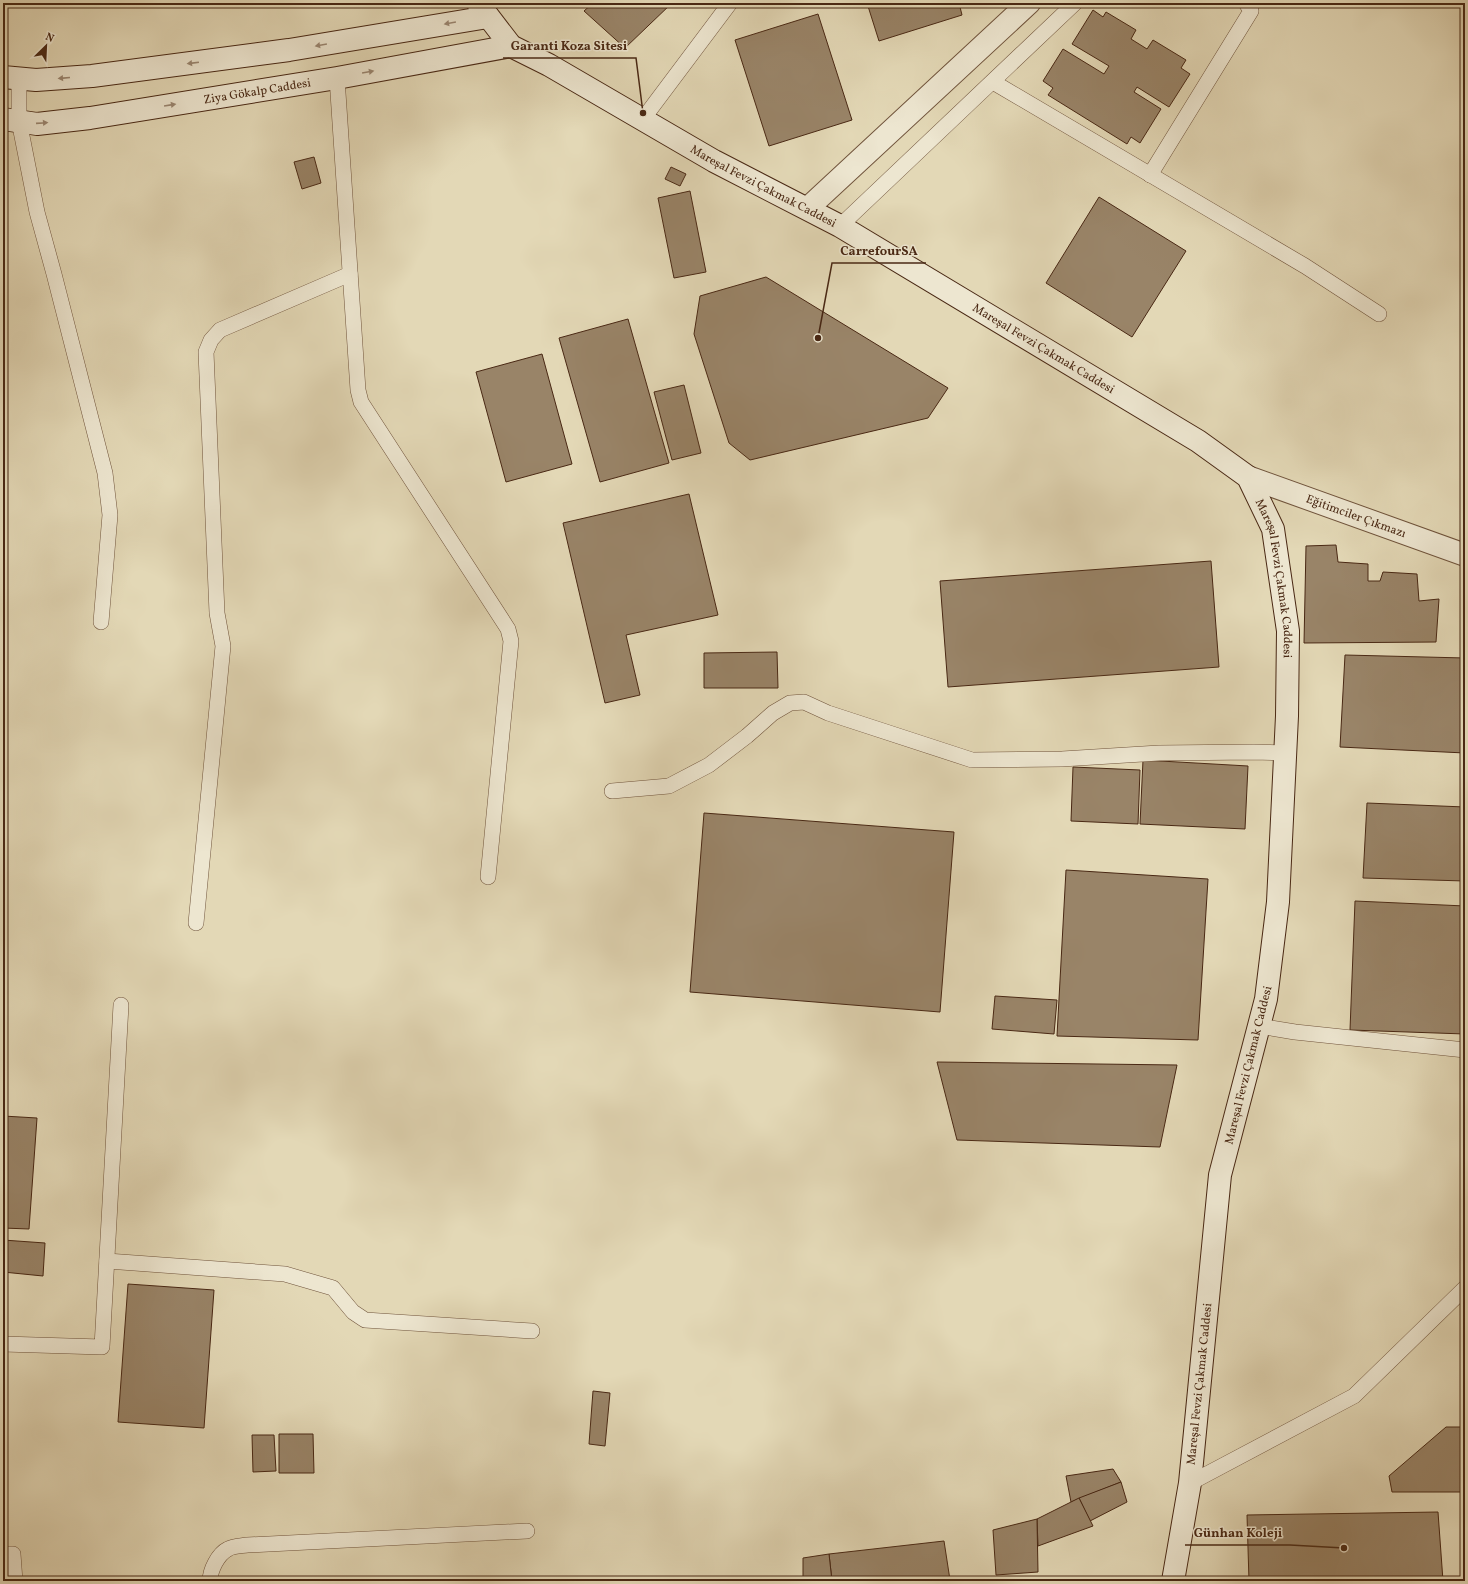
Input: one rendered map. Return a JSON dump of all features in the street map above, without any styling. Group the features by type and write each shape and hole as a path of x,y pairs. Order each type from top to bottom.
{"street":[{"path":"808,208 1029,3"},
{"name":"Mareşal Fevzi Çakmak Caddesi","path":"483,10 511,46 549,65 714,161 808,208 840,226 1198,441 1248,477 1273,529 1288,631 1285,753 1278,902 1266,999 1220,1175 1190,1483 1173,1581"},
{"path":"11,78 36,80 92,76 289,50 483,10"},
{"name":"Ziya Gökalp Caddesi","path":"11,120 36,124 90,118 337,78 511,46"},
{"name":"Eğitimciler Çıkmazı","path":"1248,477 1465,555"}],"lane":[{"path":"643,120 730,3"},
{"path":"840,226 1076,3"},
{"path":"1150,175 1251,11 1246,3"},
{"path":"11,78 11,120 56,281 105,472 110,515 101,622"},
{"path":"337,78 358,390 361,402 508,629 511,641 488,877"},
{"path":"992,82 1305,266 1379,314"},
{"path":"196,923 223,646 217,613 206,352 211,340 220,330 350,274"},
{"path":"612,792 669,786 709,765 774,713 790,704 804,702 828,713 972,760 1062,759 1160,753 1285,753"},
{"path":"3,1344 102,1347 121,1005"},
{"path":"1259,1026 1295,1032 1465,1050"},
{"path":"107,1261 285,1274 333,1288 352,1312 365,1320 532,1331"},
{"path":"1190,1483 1354,1396 1465,1288"},
{"path":"210,1581 210,1573 216,1561 228,1549 247,1545 527,1531"},
{"path":"3,1554 12,1554 14,1581"}],"building":[{"path":"593,3 672,3 625,48 584,11"},
{"path":"867,3 959,3 962,15 879,41"},
{"path":"1093,10 1103,17 1106,12 1136,30 1131,39 1147,49 1153,40 1186,60 1181,68 1190,74 1169,107 1137,87 1134,92 1161,109 1140,143 1131,137 1127,144 1048,95 1053,88 1043,81 1063,49 1104,74 1109,66 1072,44"},
{"path":"818,14 852,120 769,146 735,40"},
{"path":"314,157 321,183 302,189 294,162"},
{"path":"671,167 686,174 680,186 665,179"},
{"path":"690,191 706,272 674,278 658,198"},
{"path":"1099,197 1186,251 1132,337 1046,283"},
{"path":"766,277 948,388 928,418 750,460 729,443 694,334 700,296"},
{"path":"628,319 669,463 600,482 559,338"},
{"path":"542,354 572,464 506,482 476,372"},
{"path":"684,385 701,453 672,460 654,392"},
{"path":"689,494 718,615 626,635 640,695 605,703 563,523"},
{"path":"1336,545 1338,562 1368,564 1368,581 1380,581 1383,572 1417,574 1419,601 1439,599 1436,642 1304,643 1306,546"},
{"path":"1211,561 1219,667 948,687 940,581"},
{"path":"777,652 778,688 704,688 704,653"},
{"path":"1345,655 1465,658 1465,753 1340,747"},
{"path":"1143,760 1248,766 1245,829 1140,824"},
{"path":"1073,767 1140,770 1138,824 1071,821"},
{"path":"1367,803 1465,807 1465,881 1363,878"},
{"path":"704,813 954,832 940,1012 690,992"},
{"path":"1066,870 1208,879 1198,1040 1057,1036"},
{"path":"1355,901 1465,906 1465,1034 1350,1030"},
{"path":"995,996 1057,1000 1054,1034 992,1029"},
{"path":"937,1062 1177,1065 1160,1147 957,1140"},
{"path":"3,1116 37,1118 29,1229 3,1228"},
{"path":"3,1240 45,1243 43,1276 3,1272"},
{"path":"128,1284 214,1290 204,1428 118,1422"},
{"path":"593,1391 610,1393 605,1446 589,1444"},
{"path":"1446,1427 1465,1427 1465,1492 1392,1492 1389,1476"},
{"path":"279,1434 313,1434 314,1473 279,1473"},
{"path":"252,1435 274,1435 276,1471 253,1472"},
{"path":"1113,1469 1121,1482 1071,1502 1066,1476"},
{"path":"1121,1482 1127,1502 1090,1521 1079,1498"},
{"path":"1079,1498 1093,1526 1038,1546 1037,1519"},
{"path":"1438,1512 1443,1581 1249,1581 1247,1515"},
{"path":"1037,1519 1038,1572 996,1575 993,1530"},
{"path":"944,1541 950,1580 832,1581 829,1554"},
{"path":"829,1554 832,1581 803,1581 803,1558"}],"place":[{"name":"Garanti Koza Sitesi","path":"643,113"},
{"name":"CarrefourSA","path":"818,338"},
{"name":"Günhan Koleji","path":"1344,1548"}]}
